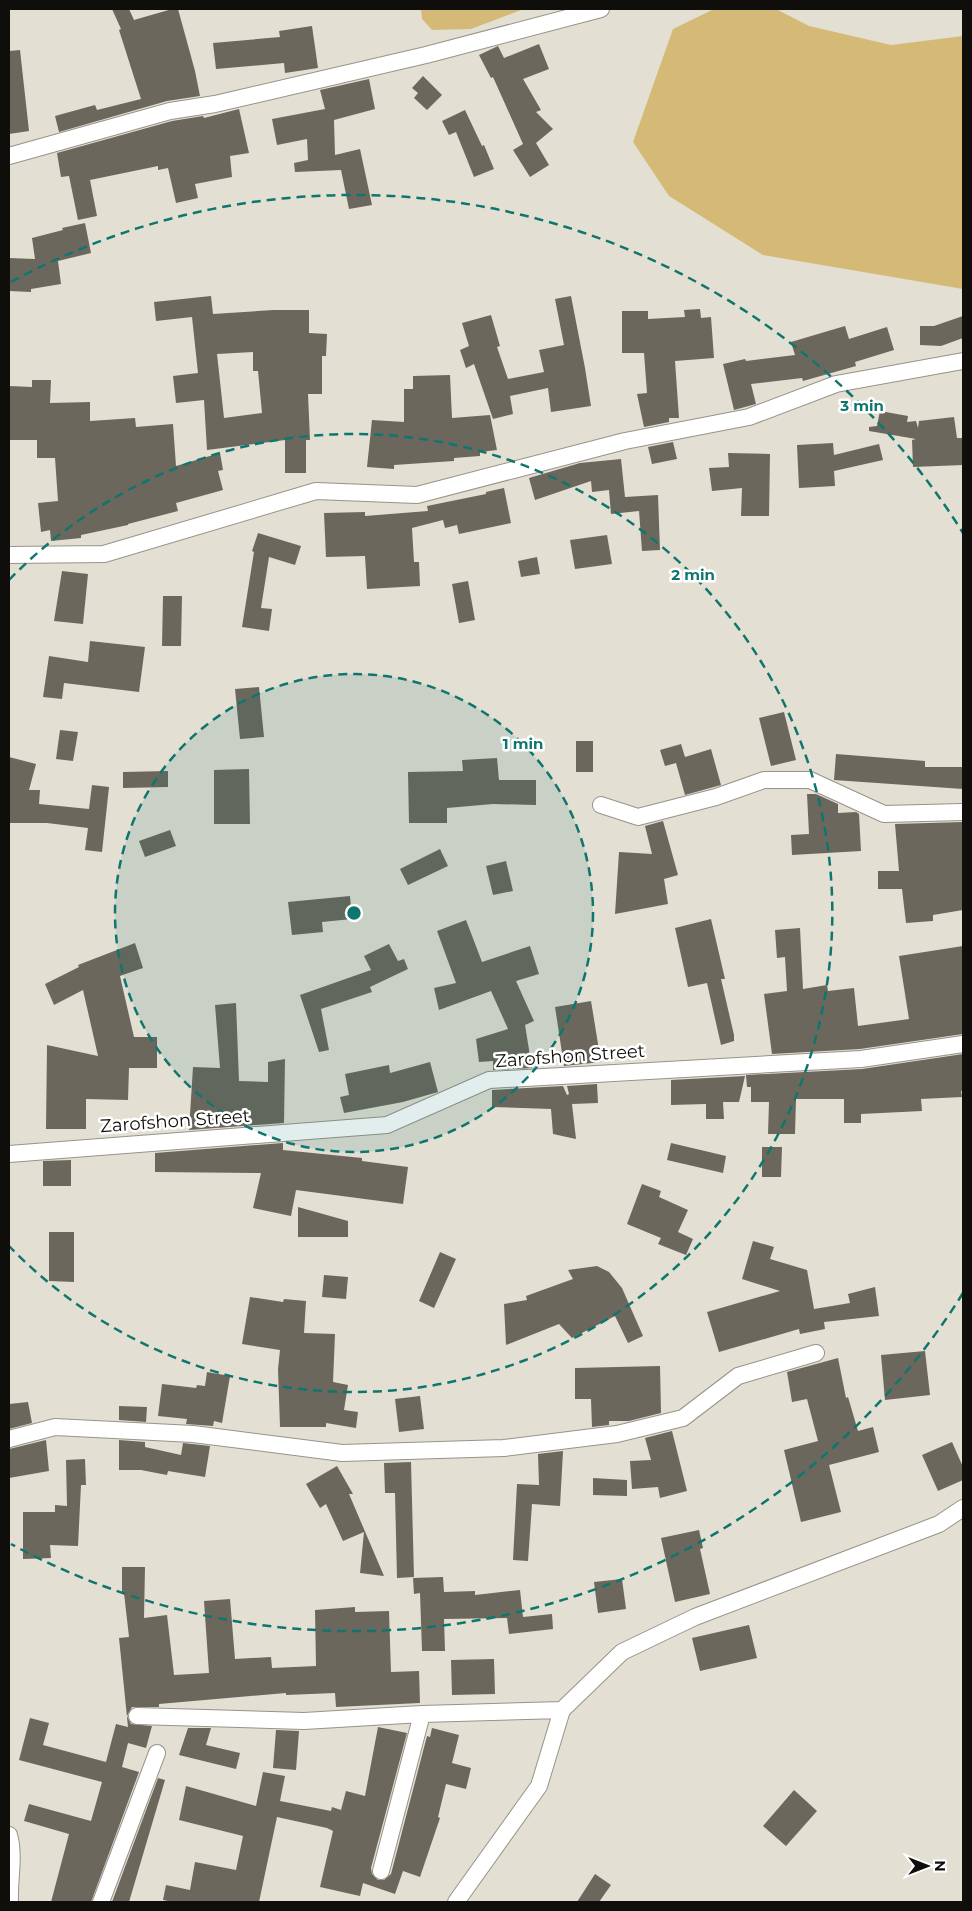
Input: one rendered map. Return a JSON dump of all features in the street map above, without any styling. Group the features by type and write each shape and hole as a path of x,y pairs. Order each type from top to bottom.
{"street":[{"path":"9,156 170,111 215,104 426,55 601,9"},
{"path":"9,555 104,554 316,491 417,495 625,441 749,417 836,384 963,361"},
{"path":"601,805 638,817 716,797 764,780 810,780 884,814 963,812"},
{"name":"Zarofshon Street","path":"9,1154 387,1125 489,1080 861,1059 963,1044"},
{"path":"9,1440 56,1427 193,1434 342,1453 504,1448 617,1434 683,1418 738,1376 816,1353"},
{"path":"456,1902 539,1786 562,1710 622,1652 695,1617 939,1524 963,1508"},
{"path":"137,1716 304,1720 562,1710"},
{"path":"381,1871 422,1714"},
{"path":"101,1902 157,1753"},
{"path":"9,1835 12,1845 9,1885 10,1902"}],"shaded area":[{"path":"421,9 524,9 471,29 432,30 422,19"},
{"path":"714,9 776,9 809,26 891,45 963,36 963,289 763,255 669,196 633,142 673,29"}],"building":[{"path":"112,9 129,9 134,20 178,9 200,96 167,101 59,132 55,116 95,105 97,110 141,99 119,30 121,29"},
{"path":"312,26 318,68 285,73 284,63 216,69 213,43 280,37 279,31"},
{"path":"539,44 549,69 523,79 541,110 536,112 553,129 536,143 549,165 530,177 513,150 523,144 493,77 491,78 479,55 498,46 504,58"},
{"path":"20,50 29,131 9,134 9,51"},
{"path":"423,76 442,95 427,110 414,98 418,93 412,88"},
{"path":"369,79 375,109 334,120 335,155 360,149 372,205 349,209 341,170 295,172 294,163 308,160 307,139 277,145 272,119 325,109 320,90"},
{"path":"239,109 249,153 230,156 232,177 195,184 198,198 176,203 168,168 158,170 158,166 90,180 97,216 78,220 69,176 61,177 57,153 172,121 203,116 204,118"},
{"path":"465,110 482,146 484,145 494,169 474,177 456,132 449,135 442,121"},
{"path":"85,223 91,253 58,261 61,284 31,289 31,292 9,291 9,258 35,259 32,238"},
{"path":"211,296 213,314 309,310 309,333 327,334 326,356 322,356 322,394 308,394 310,440 306,440 306,473 285,473 285,440 207,450 204,400 176,403 173,376 198,373 192,317 156,321 154,302","holes":["253,352 253,371 258,371 262,413 224,418 217,354"]},
{"path":"571,296 591,406 551,412 548,388 510,396 513,414 493,419 474,364 466,368 460,350 469,346 462,323 491,315 500,346 497,347 508,379 544,372 539,350 564,345 555,299"},
{"path":"700,309 701,318 711,317 714,358 675,361 679,418 669,418 669,422 644,427 637,394 647,393 644,353 622,353 622,311 648,311 648,319 685,317 684,310"},
{"path":"963,316 963,338 941,346 920,345 920,326 934,326"},
{"path":"845,326 849,339 887,327 894,350 855,362 856,366 803,381 802,378 751,384 756,404 734,410 723,364 745,359 746,361 795,355 791,342"},
{"path":"450,375 452,418 490,415 497,450 480,452 480,456 454,458 454,461 394,465 394,469 367,467 372,420 404,422 404,389 413,389 413,376"},
{"path":"32,380 51,380 50,403 90,402 90,421 135,418 136,427 173,424 176,466 220,453 223,470 218,471 223,490 176,503 178,511 128,525 81,535 81,538 51,541 50,530 41,532 38,503 58,501 55,458 37,458 37,440 9,440 9,386 32,387"},
{"path":"880,411 908,416 907,422 916,421 918,428 919,421 954,417 957,438 963,438 963,465 913,467 912,440 916,439 869,431 869,427 877,426"},
{"path":"673,442 677,459 652,464 648,447"},
{"path":"833,443 834,455 879,444 883,460 834,471 835,486 799,488 797,445"},
{"path":"728,453 770,454 769,516 741,516 742,488 712,491 709,468 729,467"},
{"path":"621,459 625,497 658,495 660,550 642,551 639,511 611,514 609,490 592,492 591,481 535,500 529,478 580,463"},
{"path":"504,488 511,523 459,534 457,525 445,528 443,520 412,528 414,562 419,562 420,586 367,589 365,556 326,557 324,513 365,512 365,516 428,511 427,506 486,494 486,492"},
{"path":"258,533 301,546 295,565 269,557 261,608 272,609 269,631 242,627 254,552 252,551"},
{"path":"607,535 612,564 575,569 570,540"},
{"path":"537,557 540,574 521,577 518,561"},
{"path":"62,571 88,574 83,624 54,621"},
{"path":"468,581 475,620 459,623 452,584"},
{"path":"163,596 182,596 181,646 162,646"},
{"path":"90,641 145,647 139,692 64,683 62,699 43,697 49,656 88,662"},
{"path":"259,687 264,737 240,739 235,689"},
{"path":"784,712 796,760 771,766 759,718"},
{"path":"60,730 78,732 73,761 56,759"},
{"path":"576,741 593,741 593,772 576,772"},
{"path":"681,744 685,757 711,749 721,785 685,795 676,763 665,766 660,750"},
{"path":"836,754 925,761 925,767 963,767 963,789 834,780"},
{"path":"9,757 36,764 29,790 40,790 39,804 89,809 92,785 109,787 102,852 85,850 88,828 47,823 9,823"},
{"path":"497,758 499,780 536,780 536,805 493,804 447,808 447,823 409,823 408,772 463,771 462,760"},
{"path":"249,769 250,824 214,824 214,770"},
{"path":"168,771 168,787 123,788 123,772"},
{"path":"807,794 816,794 838,804 838,813 856,812 859,814 861,851 792,855 791,835 809,834"},
{"path":"663,821 678,875 664,879 668,904 615,914 619,852 652,854 645,826"},
{"path":"963,822 963,910 933,915 933,921 906,923 902,889 878,889 878,871 899,871 895,824"},
{"path":"170,830 176,846 145,857 139,841"},
{"path":"440,849 448,866 408,885 400,869"},
{"path":"506,861 513,891 493,895 486,866"},
{"path":"350,896 352,919 322,922 323,932 292,935 288,902"},
{"path":"711,919 725,979 721,979 734,1035 734,1041 721,1045 707,983 688,987 675,928"},
{"path":"466,920 482,962 530,946 539,974 516,981 534,1021 525,1025 532,1068 493,1070 493,1061 479,1062 476,1039 508,1029 491,991 439,1010 434,988 456,983 437,931"},
{"path":"800,928 803,989 827,985 828,991 854,988 858,1026 909,1019 899,956 963,946 963,1034 860,1049 772,1054 764,994 787,991 785,957 777,958 775,930"},
{"path":"135,943 143,968 120,976 134,1037 157,1037 157,1068 129,1068 128,1100 86,1099 86,1129 46,1129 47,1045 98,1056 83,990 54,1005 45,984 79,967 78,965"},
{"path":"389,944 398,961 404,959 408,969 370,987 372,992 321,1009 329,1050 319,1052 300,995 371,970 364,956"},
{"path":"591,1001 601,1062 564,1066 555,1007"},
{"path":"236,1003 239,1081 268,1082 268,1062 285,1059 284,1123 189,1130 193,1067 220,1068 215,1005"},
{"path":"963,1054 962,1097 921,1099 922,1111 861,1114 861,1123 844,1123 844,1099 796,1099 795,1134 768,1134 769,1102 751,1102 751,1087 747,1087 746,1075 862,1069"},
{"path":"430,1062 438,1092 403,1102 344,1113 340,1097 349,1095 345,1074 389,1065 390,1073"},
{"path":"745,1076 739,1102 723,1102 724,1119 706,1119 706,1104 671,1105 671,1080"},
{"path":"597,1084 598,1103 572,1104 576,1139 553,1134 551,1109 492,1107 492,1090 563,1086 567,1095 569,1094 567,1086"},
{"path":"283,1143 283,1150 362,1158 362,1161 408,1167 403,1204 296,1190 291,1216 253,1208 261,1173 155,1172 155,1153"},
{"path":"671,1143 726,1156 723,1173 667,1160"},
{"path":"762,1147 782,1147 781,1177 762,1177"},
{"path":"71,1160 71,1186 43,1186 43,1161"},
{"path":"642,1184 661,1191 659,1197 688,1210 678,1232 693,1239 686,1255 658,1244 661,1238 627,1224"},
{"path":"298,1207 348,1221 348,1237 298,1237"},
{"path":"49,1232 74,1232 74,1282 49,1281"},
{"path":"753,1241 774,1247 770,1259 807,1270 814,1309 850,1303 848,1294 875,1287 879,1316 824,1322 825,1329 800,1334 799,1329 719,1352 707,1312 780,1291 742,1279"},
{"path":"440,1252 456,1259 434,1308 419,1301"},
{"path":"597,1266 609,1272 622,1288 643,1336 628,1343 615,1316 572,1338 559,1324 506,1345 504,1304 527,1300 526,1296 573,1279 568,1270"},
{"path":"324,1275 348,1277 346,1299 322,1297"},
{"path":"250,1297 283,1302 284,1299 306,1301 304,1333 335,1334 333,1382 348,1385 344,1410 358,1412 356,1428 326,1423 326,1427 280,1427 278,1369 280,1350 242,1344"},
{"path":"925,1351 930,1395 885,1400 881,1355"},
{"path":"838,1358 846,1398 848,1397 858,1431 873,1427 879,1452 829,1465 841,1512 801,1522 784,1450 818,1441 807,1399 792,1402 787,1372"},
{"path":"660,1366 661,1413 629,1421 609,1421 609,1425 592,1427 591,1399 575,1399 575,1368"},
{"path":"207,1372 230,1376 222,1423 214,1421 213,1426 186,1424 187,1419 158,1416 162,1384 196,1388 197,1385 205,1386"},
{"path":"420,1396 424,1429 399,1432 395,1399"},
{"path":"28,1402 32,1423 9,1429 9,1404"},
{"path":"119,1406 147,1407 146,1422 119,1420"},
{"path":"672,1431 687,1491 660,1498 658,1487 632,1489 630,1461 651,1460 645,1438"},
{"path":"46,1440 49,1471 9,1478 9,1449"},
{"path":"119,1440 145,1442 145,1447 181,1455 183,1443 210,1446 205,1477 168,1471 167,1475 141,1470 119,1470"},
{"path":"952,1442 963,1467 963,1480 938,1491 922,1455"},
{"path":"563,1451 560,1506 532,1504 528,1561 513,1560 517,1484 539,1485 538,1454"},
{"path":"85,1459 86,1485 81,1485 78,1546 50,1545 51,1558 23,1559 23,1512 55,1512 55,1505 67,1506 66,1460"},
{"path":"411,1462 414,1577 397,1578 395,1493 385,1493 384,1463"},
{"path":"337,1466 353,1494 349,1494 384,1576 360,1573 364,1532 343,1541 326,1504 320,1508 306,1484"},
{"path":"593,1478 627,1480 627,1496 593,1495"},
{"path":"699,1530 703,1548 700,1549 710,1594 675,1602 661,1538"},
{"path":"122,1567 145,1567 144,1618 167,1615 174,1675 209,1673 204,1601 230,1599 235,1659 271,1657 272,1668 316,1666 315,1610 355,1607 355,1612 389,1611 391,1672 419,1671 420,1703 336,1707 335,1693 286,1695 286,1693 159,1704 159,1707 132,1707 127,1716 131,1724 152,1726 146,1748 128,1743 122,1767 139,1772 91,1902 51,1902 69,1834 24,1821 29,1804 91,1821 102,1782 19,1760 30,1718 49,1723 43,1745 106,1762 116,1724 128,1727 119,1638 129,1637 124,1593 122,1593"},
{"path":"443,1577 444,1592 475,1591 475,1595 520,1590 523,1617 552,1614 553,1629 509,1634 507,1618 444,1619 445,1651 422,1651 420,1593 414,1594 413,1578"},
{"path":"622,1579 626,1609 598,1613 594,1582"},
{"path":"749,1625 757,1658 700,1671 692,1638"},
{"path":"494,1659 495,1694 452,1695 451,1660"},
{"path":"378,1727 407,1733 371,1868 372,1874 378,1880 384,1880 391,1874 427,1736 430,1737 432,1728 459,1735 452,1763 471,1768 466,1789 446,1784 438,1817 440,1818 420,1877 403,1871 395,1894 363,1883 360,1896 320,1887 333,1831 277,1817 259,1902 173,1902 163,1900 166,1885 190,1890 195,1862 236,1870 243,1836 179,1820 186,1786 256,1806 263,1772 285,1776 280,1801 331,1811 332,1807 341,1810 346,1791 365,1796"},
{"path":"188,1728 211,1728 206,1745 240,1753 236,1769 179,1755"},
{"path":"276,1730 299,1731 296,1770 273,1768"},
{"path":"158,1778 165,1780 129,1902 112,1902"},
{"path":"794,1790 817,1811 786,1846 763,1826"},
{"path":"595,1874 611,1885 599,1902 577,1902"}]}
